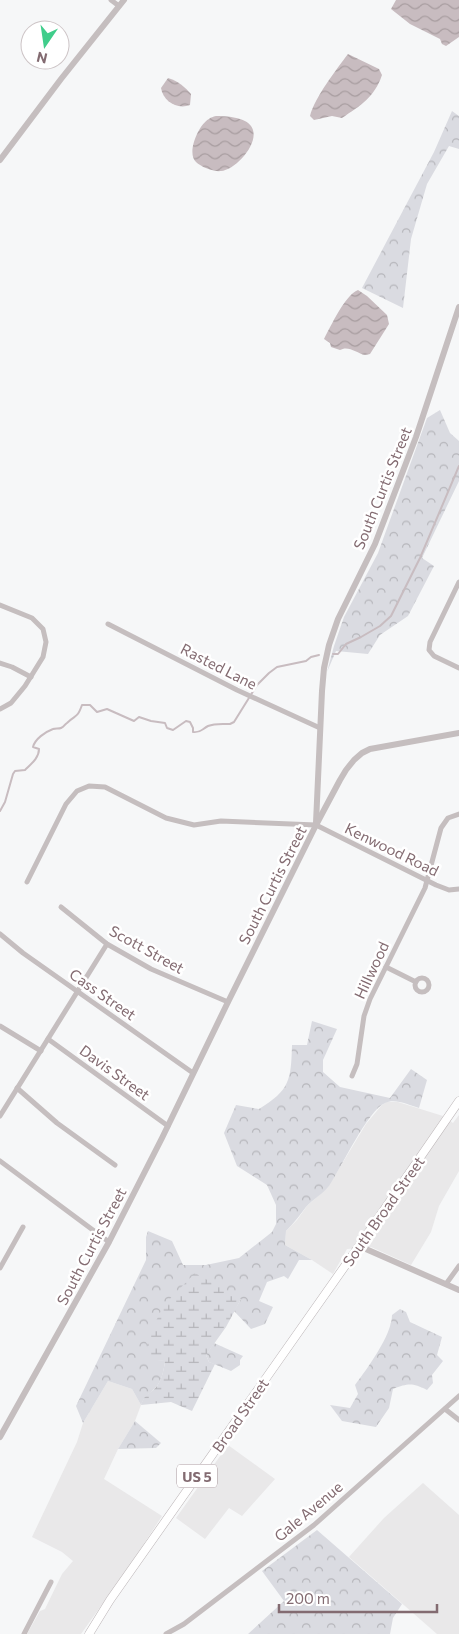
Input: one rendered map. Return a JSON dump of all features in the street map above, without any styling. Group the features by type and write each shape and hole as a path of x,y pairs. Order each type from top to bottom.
{"main road":[{"name":"South Broad Street","path":"307,1319 459,1101"},
{"name":"Broad Street","path":"89,1634 110,1600 307,1319"}],"street":[{"path":"111,0 119,6"},
{"path":"0,160 124,0"},
{"name":"South Curtis Street","path":"0,1437 108,1242 168,1126 316,825 323,676 329,645 338,619 375,544 413,446 459,307"},
{"path":"459,582 430,642 429,650 434,656 459,668"},
{"path":"0,605 32,618 43,629 46,642 46,650 31,677 11,703 0,709"},
{"name":"Rasted Lane","path":"108,624 253,698 320,728"},
{"path":"0,663 12,666 31,677"},
{"path":"27,882 66,804 77,791 89,786 105,787 166,818 194,825 222,821 316,825 346,770 362,753 370,749 459,733"},
{"name":"Hillwood","path":"352,1076 357,1064 364,1016 370,999 425,888 441,828 448,818 459,814"},
{"name":"Kenwood Road","path":"316,825 436,885 450,890 459,889"},
{"name":"Scott Street","path":"60,906 108,944 151,969 228,1002"},
{"name":"Cass Street","path":"0,934 23,953 193,1073"},
{"path":"0,1116 108,944"},
{"path":"386,967 416,982"},
{"path":"0,1026 41,1051"},
{"name":"Davis Street","path":"48,1039 168,1126"},
{"path":"17,1088 57,1124 115,1165"},
{"path":"0,1161 108,1242"},
{"path":"0,1268 23,1227"},
{"path":"359,1246 459,1290"},
{"path":"446,1284 459,1266"},
{"name":"Gale Avenue","path":"166,1634 184,1624 306,1531 459,1396"},
{"path":"445,1409 459,1420"},
{"path":"24,1634 51,1582"}],"shaded area":[{"path":"386,1102 398,1102 443,1116 453,1123 459,1115 459,1171 439,1206 431,1232 411,1265 371,1247 347,1249 333,1274 285,1245 286,1231 307,1206 328,1187 366,1124"},
{"path":"108,1381 132,1389 141,1405 135,1421 118,1449 104,1479 162,1516 81,1634 27,1634 40,1611 45,1609 62,1574 73,1561 62,1552 32,1537 77,1442 83,1423"},
{"path":"228,1445 275,1479 242,1516 229,1508 205,1539 176,1518"},
{"path":"423,1483 459,1515 459,1634 437,1634 349,1557 384,1518"}],"green space":[{"path":"452,111 459,116 459,149 449,146 427,184 411,239 403,308 362,288 434,152"},
{"path":"440,410 450,433 459,441 459,481 422,558 434,566 408,616 380,635 368,654 336,651 327,672 344,617 378,553 427,418"},
{"path":"312,1021 337,1029 323,1060 323,1072 340,1087 390,1098 411,1069 427,1080 419,1108 393,1101 385,1103 378,1108 363,1128 329,1186 306,1207 286,1231 285,1245 312,1260 299,1260 288,1279 284,1276 267,1282 259,1301 273,1307 265,1324 251,1329 234,1311 241,1299 151,1359 165,1361 163,1371 158,1384 141,1405 132,1389 108,1381 83,1423 76,1406 146,1260 146,1237 148,1231 172,1241 183,1265 206,1265 239,1258 272,1232 276,1224 276,1205 267,1185 237,1166 224,1133 236,1105 259,1109 283,1090 291,1067 292,1045 307,1045"},
{"path":"195,1273 241,1299 226,1327 206,1355 209,1362 215,1364 192,1411 171,1402 141,1405 146,1395 155,1389 159,1383 165,1361 151,1360 146,1341 164,1305"},
{"path":"400,1309 406,1312 410,1322 442,1337 437,1355 443,1361 432,1375 433,1383 427,1390 410,1385 393,1389 389,1408 376,1427 342,1421 330,1405 350,1408 358,1394 355,1385 383,1342 391,1323 392,1315"},
{"path":"214,1343 243,1356 240,1360 240,1365 231,1371 209,1362 206,1355"},
{"path":"135,1421 161,1443 156,1448 118,1449"},
{"path":"317,1530 402,1604 393,1618 390,1634 248,1634 284,1601 262,1571"}],"water":[{"path":"396,0 459,0 459,37 446,46 442,44 440,39 410,24 391,9"},
{"path":"348,54 379,69 382,75 379,83 366,100 342,118 332,116 314,120 310,116 316,101"},
{"path":"168,78 181,84 191,94 190,105 176,105 165,97 161,88"},
{"path":"225,116 244,121 251,126 253,132 253,139 246,154 234,166 221,171 211,170 198,164 193,158 192,152 195,139 201,127 210,118"},
{"path":"358,290 387,315 389,324 370,354 365,355 346,348 340,350 331,347 330,343 324,339 343,304"}],"waterway":[{"path":"333,654 338,654 346,644 380,626 391,616 420,558 459,466"},
{"path":"0,811 5,802 15,771 25,770 38,755 39,749 33,747 36,741 47,732 63,727 77,714 82,705 90,705 97,712 107,709 134,721 139,717 165,723 167,728 173,730 186,721 190,722 193,732 198,732 211,725 234,722 257,685 277,667 306,661 311,657 319,655"}]}
